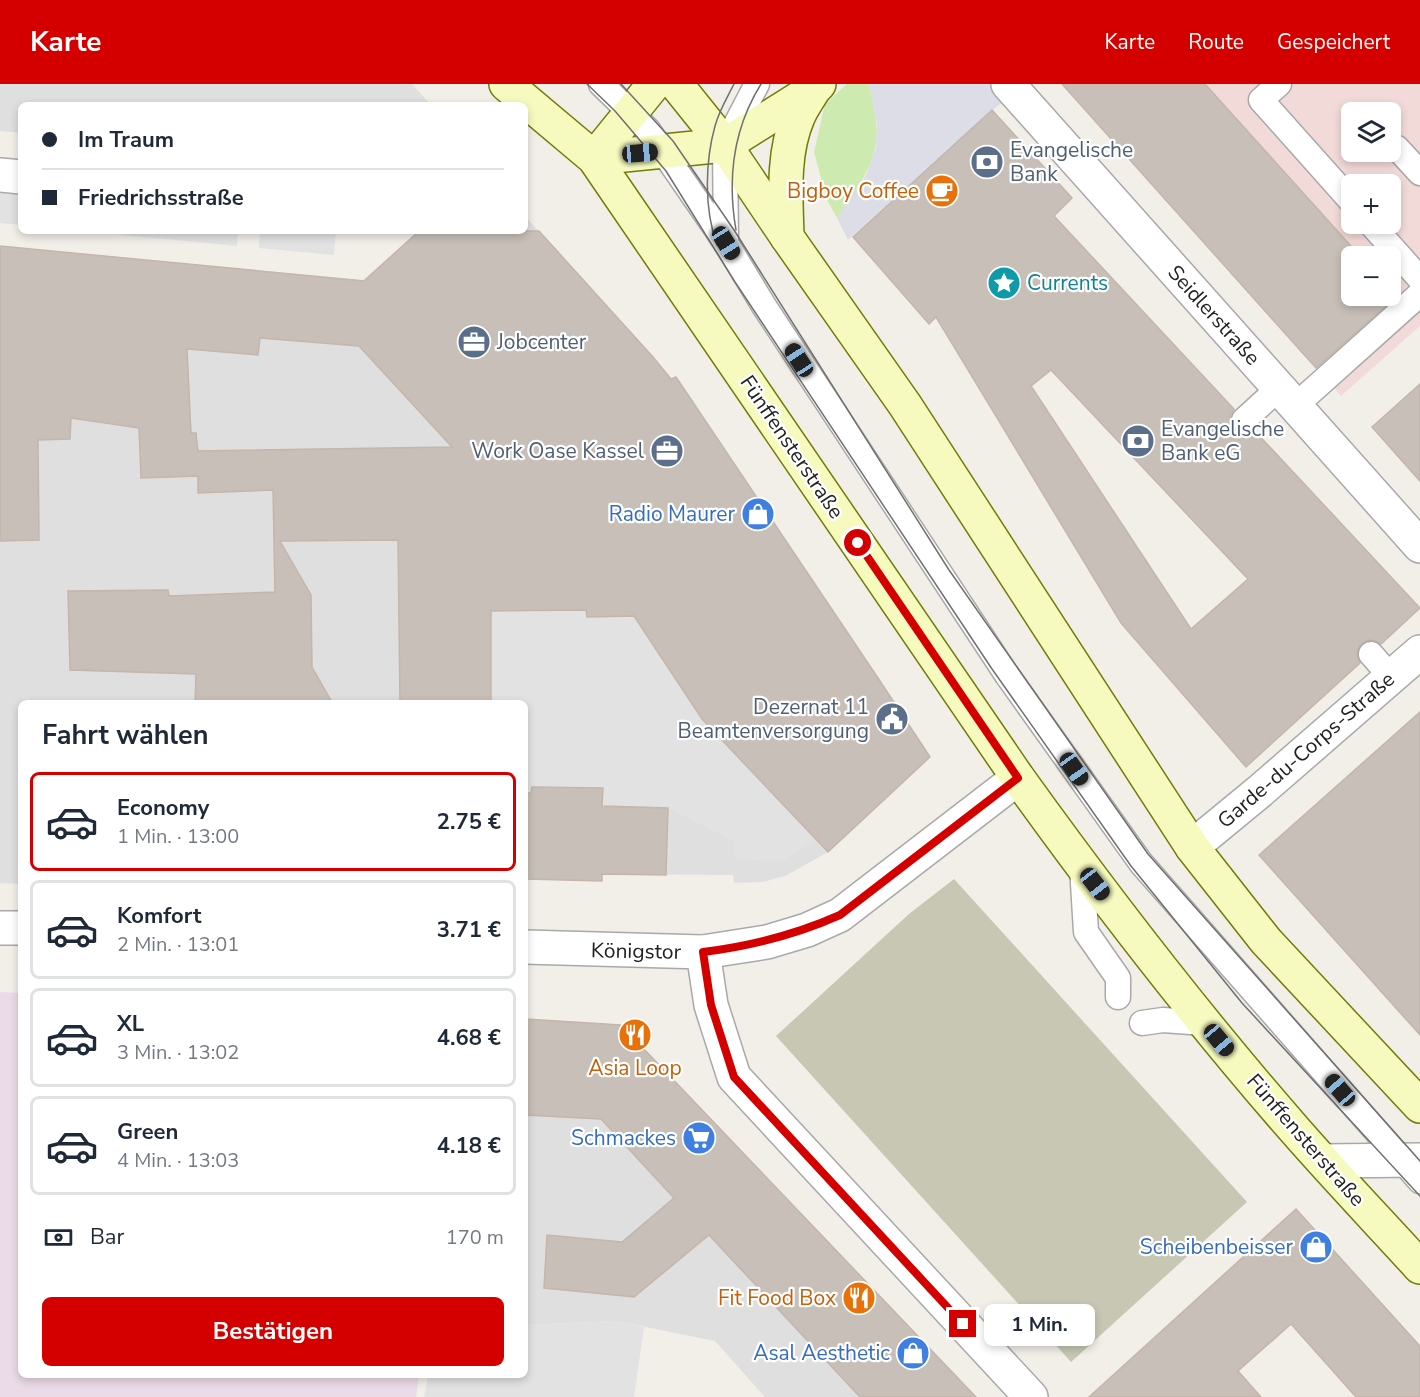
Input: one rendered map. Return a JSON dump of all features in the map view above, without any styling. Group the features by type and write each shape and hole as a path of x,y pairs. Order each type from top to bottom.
{"main road":[{"path":"594,158 654,84"},
{"path":"676,84 725,145 905,405 1192,847 1266,941 1420,1106"},
{"path":"594,158 725,145 817,87"},
{"path":"787,237 786,176 789,146 798,117 817,87"},
{"name":"Fünffensterstraße","path":"528,108 594,158 1018,778 1082,867 1204,1023 1323,1161 1420,1267"}],"street":[{"name":"Seidlerstraße","path":"1008,84 1420,546"},
{"path":"0,175 18,177"},
{"name":"Garde-du-Corps-Straße","path":"1192,847 1260,791 1381,665 1420,652"},
{"name":"Königstor","path":"528,947 703,952 767,942 807,930 840,915 1018,778"},
{"path":"0,928 18,928"},
{"path":"703,952 711,1005 734,1077 1030,1397"},
{"path":"1323,1161 1414,1167"}],"lane":[{"path":"601,84 648,130 726,243 793,351 1001,665 1141,863 1414,1167"},
{"path":"726,243 725,145 757,84"},
{"path":"1279,84 1261,100 1341,190"},
{"path":"1401,152 1420,173"},
{"path":"1380,234 1420,279"},
{"path":"1244,420 1287,397 1420,294"},
{"path":"1082,867 1086,932 1118,978 1118,997"},
{"path":"1142,1023 1162,1020 1204,1023"}],"shaded area":[{"path":"0,84 412,84 428,102 18,102 18,133 0,131"},
{"path":"869,84 999,84 1011,97 992,110 848,240 837,218 866,175 876,148 877,124"},
{"path":"1062,84 1420,84 1420,326 1341,396"},
{"path":"0,191 18,193 18,225 0,223"},
{"path":"528,219 671,379 676,377 930,757 828,852 785,876 763,882 734,883 733,875 603,874 602,880 528,879 528,700 18,700 18,884 0,883 0,246 363,280 416,234 528,234"},
{"path":"113,234 238,234 237,246"},
{"path":"260,234 336,234 334,255 259,248"},
{"path":"627,606 703,719 817,840 782,861 735,859 734,842 669,808 602,806 603,788 532,787 531,793 528,793 528,700 491,700 491,611 586,610 588,617 610,617"},
{"path":"954,879 1247,1202 1071,1362 776,1036 909,914"},
{"path":"0,992 18,993 18,1378 419,1378 416,1397 0,1397"},
{"path":"528,1019 621,1025 976,1397 765,1397 715,1341 616,1321 528,1325"},
{"path":"616,1321 644,1327 634,1397 424,1397 428,1378 528,1378 528,1325"}],"green space":[{"path":"847,84 869,84 877,133 875,149 864,176 837,218 827,200 814,152 825,104"}],"building":[{"path":"1062,84 1205,84 1351,246 1341,246 1341,306 1386,306 1316,368"},
{"name":"Evangelische Bank eG","path":"992,110 1072,198 1054,216 1234,409 1230,416 1233,429 1240,434 1248,434 1254,430 1420,608 1381,644 1369,640 1361,644 1357,656 1360,663 1246,767 1121,623 936,317 929,324 853,237","holes":["1051,370 1248,579 1191,629 1031,386"]},
{"path":"528,231 539,231 671,379 676,377 930,757 828,852 702,719 634,616 587,617 586,610 491,611 491,700 400,700 398,540 280,541 311,595 312,667 331,700 195,700 196,674 70,670 68,591 168,590 169,596 275,592 273,490 198,493 198,476 141,478 139,428 71,418 70,439 38,440 39,540 0,541 0,246 364,281 416,234 528,234","holes":["260,338 359,346 452,447 198,451 196,433 191,433 187,349 258,355"]},
{"path":"1420,384 1420,481 1372,427"},
{"path":"1420,712 1420,1035 1259,855"},
{"path":"532,787 603,788 602,806 668,808 666,875 602,874 602,881 528,879 528,793 531,793"},
{"path":"528,1019 621,1025 976,1397 860,1397 709,1235 634,1297 544,1288 547,1235 622,1242 674,1198 601,1119 528,1115"},
{"path":"1296,1209 1420,1346 1420,1397 1356,1397 1291,1324 1238,1371 1261,1397 1089,1397"}],"tram line":[{"path":"587,84 615,111 666,171 735,282 992,669 1131,866 1242,1003 1420,1196"},
{"path":"621,84 673,141 734,230 949,570 1148,854 1420,1161"},
{"path":"717,245 708,201 709,155 717,120 734,84"},
{"path":"736,230 732,192 738,136 761,84"}],"place":[{"name":"Evangelische Bank","path":"987,162"},
{"name":"Bigboy Coffee","path":"942,191"},
{"name":"Currents","path":"1004,283"},
{"name":"Jobcenter","path":"474,342"},
{"name":"Evangelische Bank eG","path":"1138,441"},
{"name":"Work Oase Kassel","path":"667,451"},
{"name":"Radio Maurer","path":"758,514"},
{"name":"Dezernat 11 Beamtenversorgung","path":"892,719"},
{"name":"Asia Loop","path":"635,1035"},
{"name":"Schmackes","path":"699,1138"},
{"name":"Scheibenbeisser","path":"1316,1247"},
{"name":"Fit Food Box","path":"859,1298"},
{"name":"Asal Aesthetic","path":"913,1353"}],"route":[{"path":"858,543 1018,778 840,915 807,930 767,942 703,952 711,1005 734,1077 963,1324"}]}
